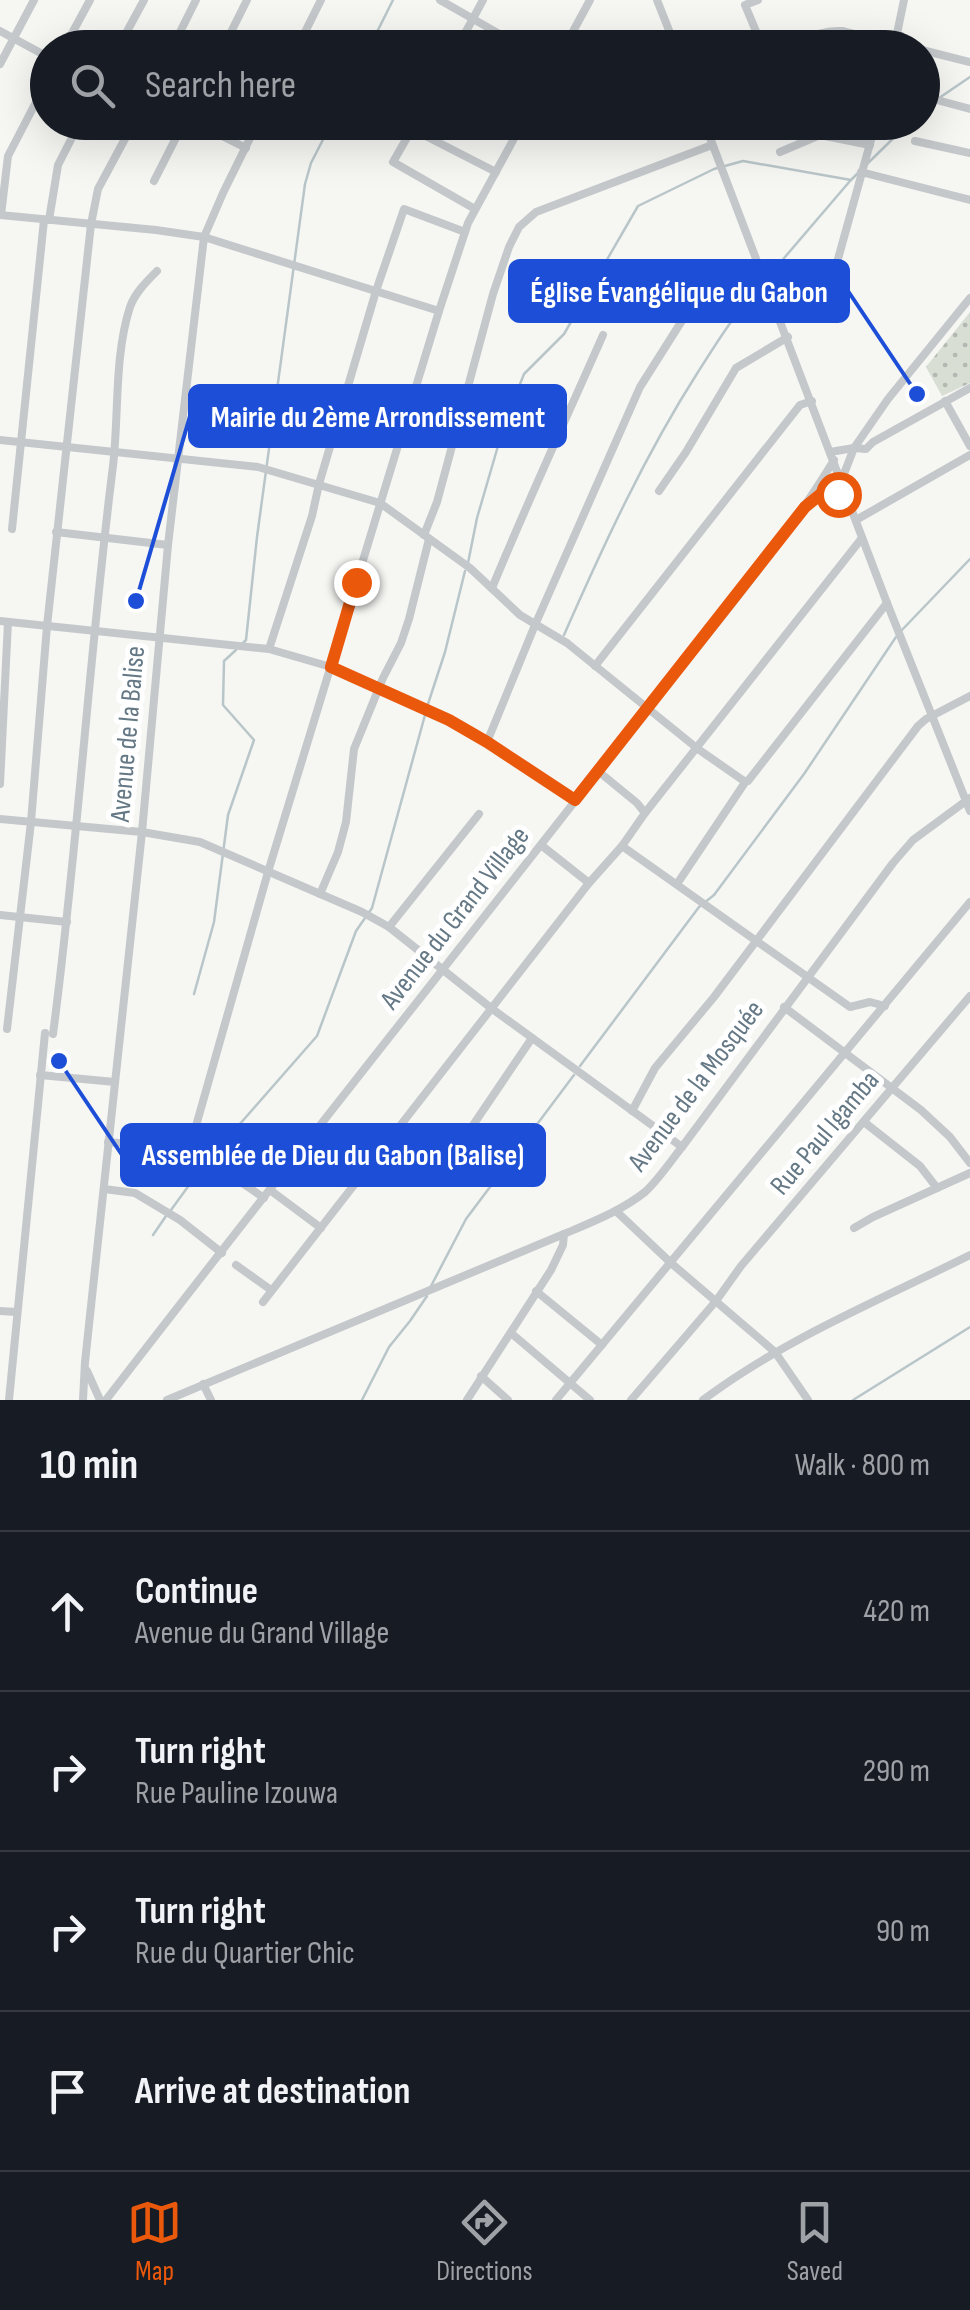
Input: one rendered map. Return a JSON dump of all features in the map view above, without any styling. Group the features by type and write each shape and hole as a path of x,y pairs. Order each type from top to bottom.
{"street":[{"path":"0,64 34,0"},
{"path":"74,30 90,0"},
{"path":"128,30 144,0"},
{"path":"181,30 196,0"},
{"path":"232,30 247,0"},
{"path":"305,30 321,0"},
{"path":"440,0 492,30"},
{"path":"467,30 484,0"},
{"path":"574,30 590,0"},
{"path":"657,0 669,30"},
{"path":"755,30 745,5 756,0"},
{"path":"899,30 908,2"},
{"path":"0,31 30,48"},
{"path":"940,54 970,62"},
{"path":"940,101 970,109"},
{"path":"30,110 4,154 1,215 204,237 439,310"},
{"path":"12,529 46,220 58,165 71,140"},
{"path":"7,1029 91,224 98,189 124,140"},
{"path":"154,180 175,140"},
{"path":"230,140 246,148"},
{"name":"Avenue de la Balise","path":"83,1400 168,545 204,237 250,140"},
{"path":"405,140 392,162 476,209"},
{"path":"439,140 496,172"},
{"path":"190,1147 268,872 439,310 465,232 513,140"},
{"path":"710,140 970,811"},
{"path":"780,152 810,140"},
{"path":"842,140 870,145"},
{"path":"780,318 814,306 828,294 871,140"},
{"path":"916,140 970,153"},
{"path":"320,894 346,822 354,749 410,618 427,537 484,322 518,227 536,212 712,145"},
{"path":"862,171 970,200"},
{"path":"269,649 404,209 465,232"},
{"path":"487,742 648,374 702,289 759,264"},
{"path":"9,1400 40,1075 68,922 115,452 121,353 130,307 140,288 157,271"},
{"path":"805,507 841,476 854,448 888,399 970,298"},
{"path":"492,588 603,335"},
{"path":"659,491 736,368 788,337"},
{"path":"832,456 854,448 866,450 873,442 970,388"},
{"path":"595,666 800,405 812,401"},
{"path":"945,401 970,446"},
{"path":"0,440 258,466 380,502 466,565 520,615 567,643 698,749 746,782"},
{"path":"856,520 970,455"},
{"name":"Avenue du Grand Village","path":"103,1400 744,588 805,507 832,456"},
{"path":"821,494 847,494"},
{"path":"56,532 168,545"},
{"path":"263,1302 862,538"},
{"path":"677,884 746,782 887,603"},
{"path":"0,784 4,622 269,649 331,667 487,742 575,800"},
{"path":"632,1110 655,1068 758,940 918,726 970,696"},
{"path":"598,771 637,802 644,813"},
{"name":"Avenue de la Mosquée","path":"167,1400 564,1234 616,1211 642,1194 656,1182 893,863 914,840 968,799"},
{"path":"389,927 479,814"},
{"path":"0,819 172,836 224,851 366,915 389,927 682,1147"},
{"path":"541,845 589,883"},
{"path":"622,846 850,1006 870,1002 885,1006"},
{"path":"556,1400 970,902"},
{"path":"0,914 68,922"},
{"name":"Rue Paul Igamba","path":"631,1400 970,996"},
{"path":"784,1007 894,1088 950,1137 970,1164"},
{"path":"439,1182 532,1038"},
{"path":"40,1075 115,1082"},
{"path":"864,1122 920,1166 937,1188"},
{"path":"108,1142 190,1147 321,1228"},
{"path":"854,1228 970,1174"},
{"path":"104,1189 135,1193 180,1220 222,1253"},
{"path":"616,1211 775,1352 808,1400"},
{"path":"466,1400 560,1253 564,1234"},
{"path":"703,1400 775,1352 970,1254"},
{"path":"236,1264 270,1290"},
{"path":"536,1291 602,1345"},
{"path":"0,1310 18,1312"},
{"path":"511,1333 590,1400"},
{"path":"85,1362 90,1381 103,1400"},
{"path":"481,1376 508,1400"},
{"path":"90,1381 116,1387 122,1397"},
{"path":"204,1384 211,1400"}],"shaded area":[{"path":"970,312 970,383 942,396 926,367"}],"waterway":[{"path":"378,30 393,0"},
{"path":"940,97 970,77"},
{"path":"242,644 246,640 305,184 323,140"},
{"path":"867,164 892,140"},
{"path":"468,563 505,422 524,374 564,334 638,206 714,169 743,161 851,180 858,173"},
{"path":"767,278 850,181"},
{"path":"564,635 660,435 720,338 762,284"},
{"path":"901,631 970,559"},
{"path":"427,707 465,571"},
{"path":"580,1066 804,774 896,637"},
{"path":"194,994 214,922 228,815 254,740 223,705 224,661 236,650"},
{"path":"171,1210 203,1166 317,1036 356,931 372,908 425,715"},
{"path":"430,1288 466,1219 574,1075"},
{"path":"153,1235 166,1216"},
{"path":"362,1400 389,1347 427,1296"},
{"path":"853,1400 970,1327"}],"place":[{"name":"Église Évangélique du Gabon","path":"917,394"},
{"name":"Mairie du 2ème Arrondissement","path":"136,601"},
{"name":"Assemblée de Dieu du Gabon (Balise)","path":"59,1061"}],"route":[{"path":"356,582 331,667 449,720 575,800 805,507 821,494 838,494"}]}
